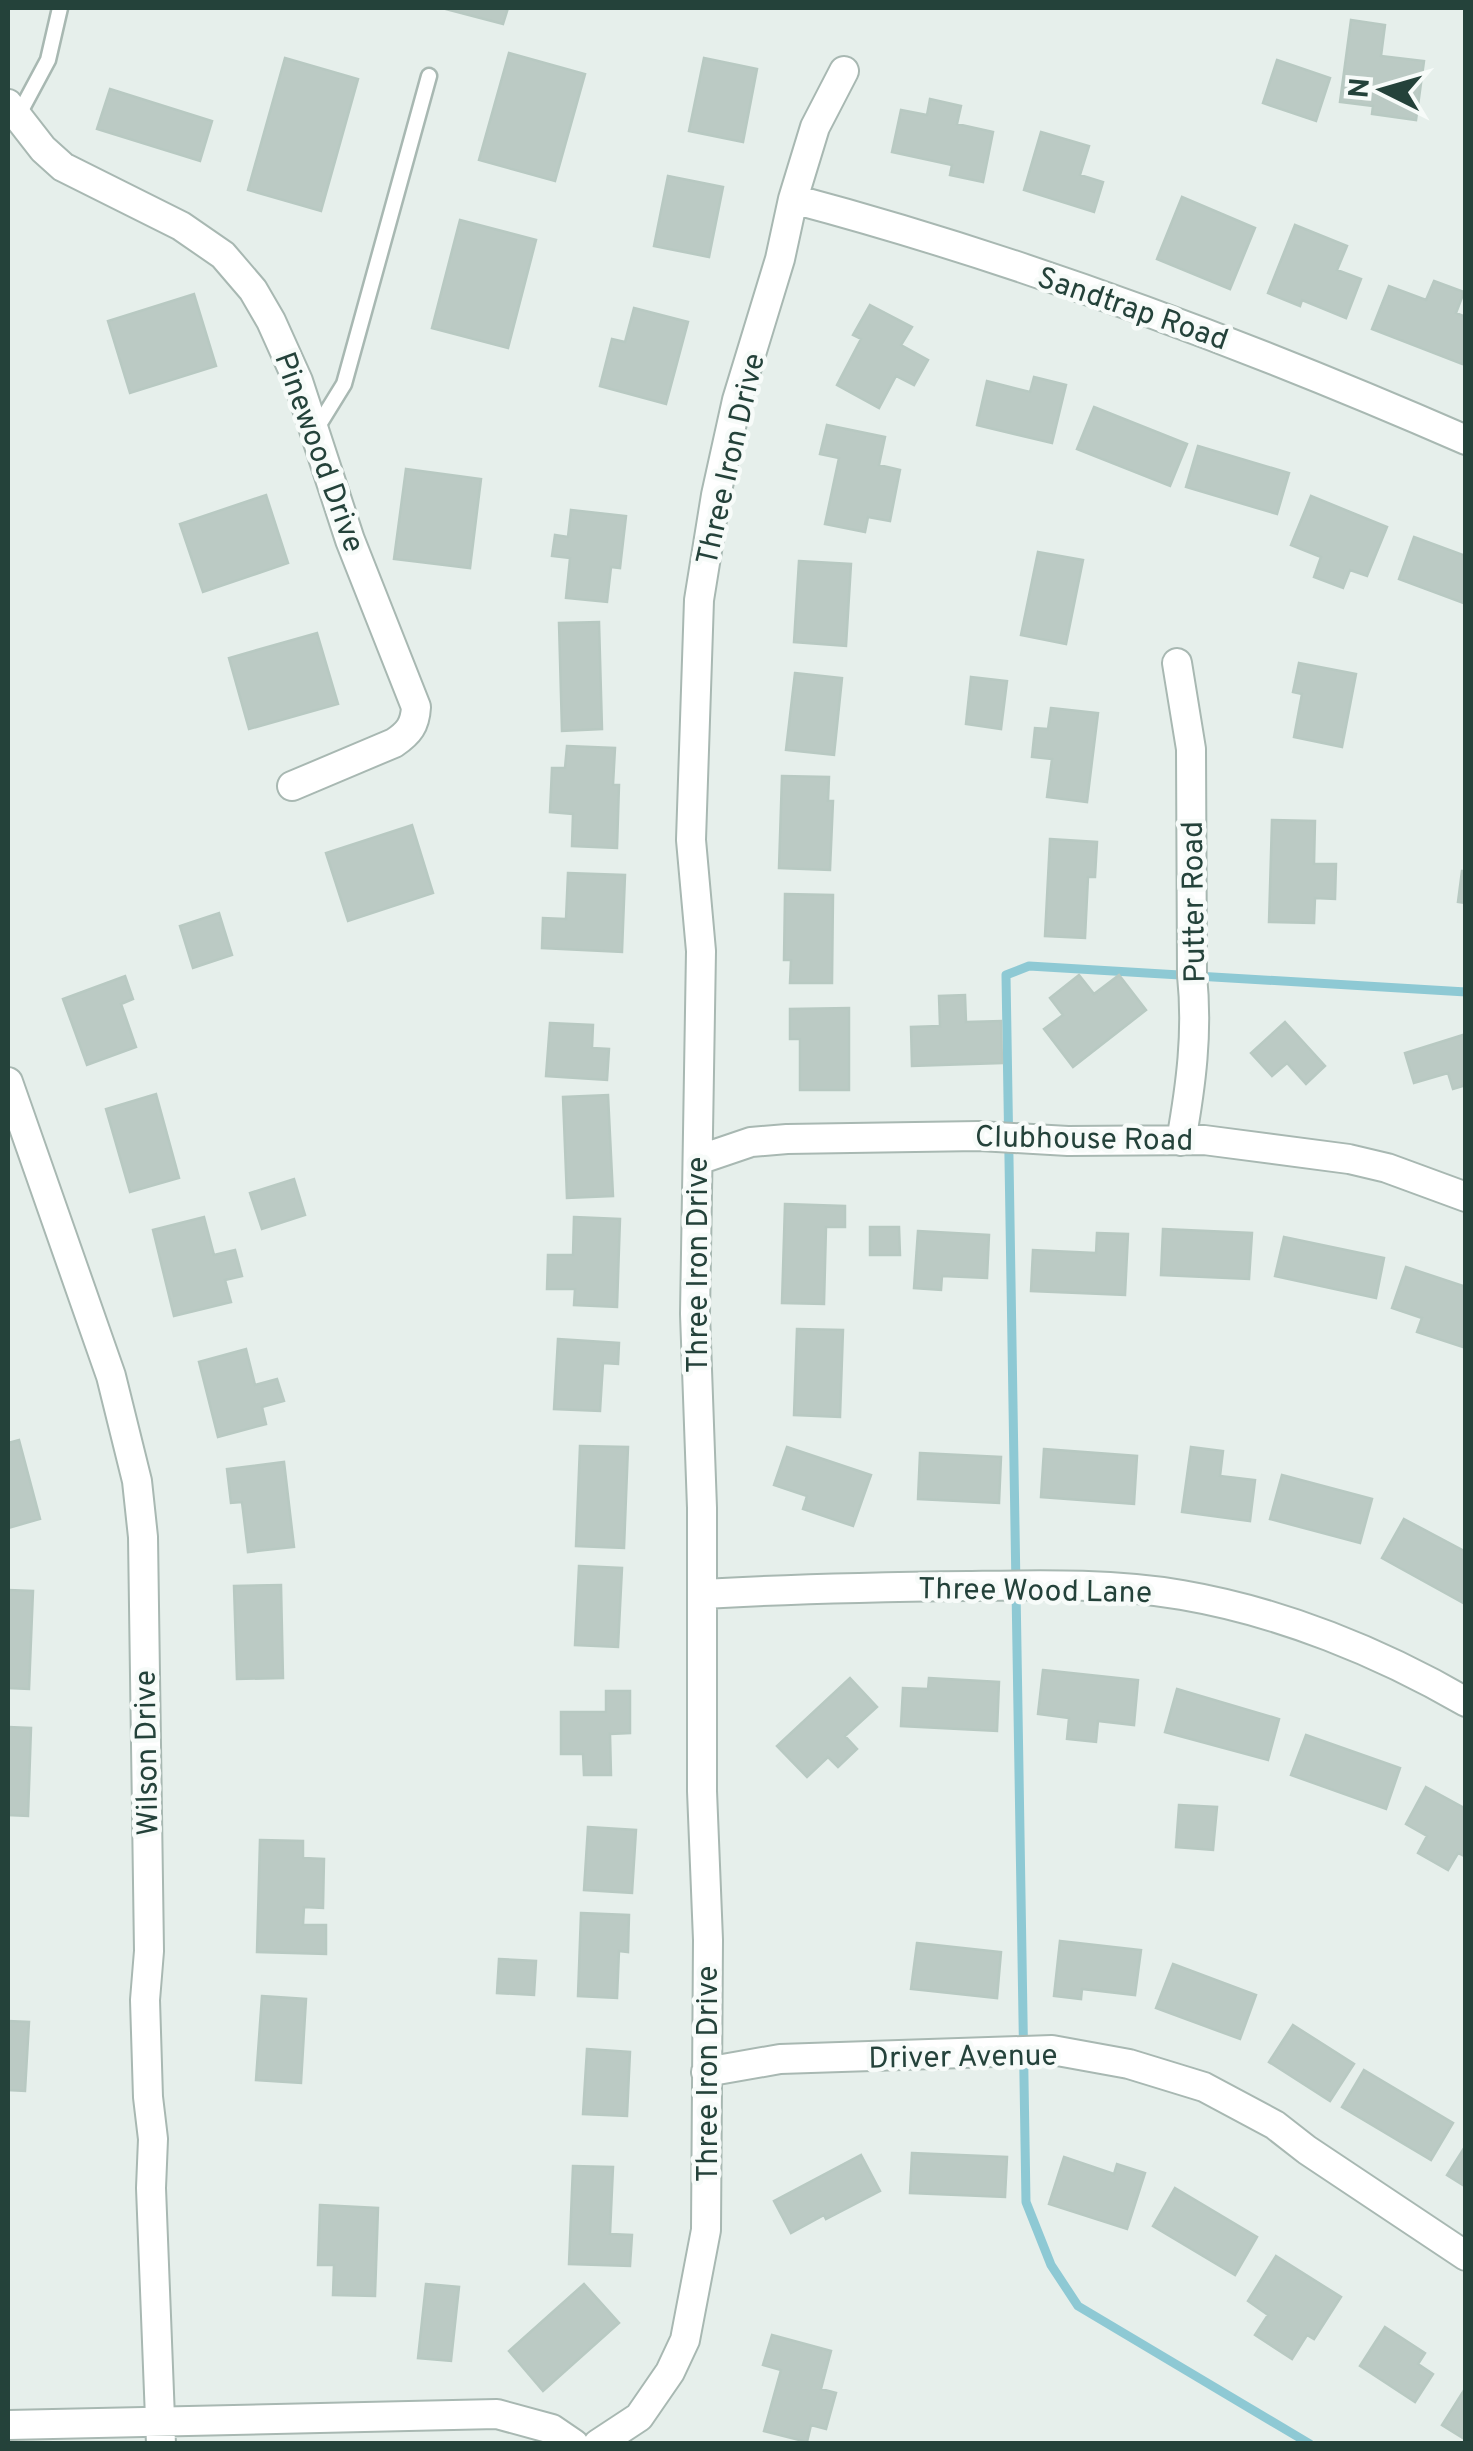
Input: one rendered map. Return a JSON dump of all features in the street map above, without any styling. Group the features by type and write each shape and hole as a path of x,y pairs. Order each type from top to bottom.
{"street":[{"name":"Three Iron Drive","path":"598,2444 639,2417 670,2372 685,2340 706,2230 708,1940 702,1791 696,1314 701,951 691,840 699,600 733,419 780,259 793,199 815,127 844,71"},
{"name":"Pinewood Drive","path":"12,110 63,167 181,226 223,255 271,320 298,381 350,540 416,706 415,723 394,743 292,786"},
{"name":"Sandtrap Road","path":"793,199 991,258 1219,336 1466,440"},
{"name":"Putter Road","path":"1177,663 1191,749 1195,1004 1192,1084 1181,1141"},
{"name":"Wilson Drive","path":"8,1082 112,1376 137,1481 144,1536 149,1951 145,2000 161,2433"},
{"name":"Clubhouse Road","path":"698,1160 751,1142 788,1139 978,1136 1238,1143 1349,1159 1387,1168 1466,1197"},
{"name":"Three Wood Lane","path":"702,1594 806,1588 1070,1585 1182,1595 1262,1615 1344,1642 1423,1677 1466,1702"},
{"name":"Driver Avenue","path":"706,2072 780,2059 1052,2050 1130,2064 1204,2086 1275,2125 1466,2256"},
{"path":"8,2425 161,2433 496,2414 552,2429 574,2444"}],"lane":[{"path":"12,110 48,60 60,8"},
{"path":"315,432 344,384 429,76"}],"building":[{"path":"442,8 508,8 503,24"},
{"path":"1351,20 1385,25 1381,56 1424,61 1416,120 1372,114 1373,106 1340,102"},
{"path":"509,53 585,74 555,181 479,160"},
{"path":"285,58 358,79 321,211 248,190"},
{"path":"704,58 757,69 743,142 689,131"},
{"path":"1277,60 1330,78 1316,121 1263,103"},
{"path":"110,89 212,121 200,161 97,129"},
{"path":"930,99 961,106 957,124 993,132 983,182 950,175 952,165 892,152 901,110 927,115"},
{"path":"1041,132 1089,146 1080,175 1103,182 1094,212 1024,190"},
{"path":"668,176 723,187 709,257 654,246"},
{"path":"1182,197 1255,228 1230,289 1157,259"},
{"path":"460,220 536,240 508,348 432,328"},
{"path":"1295,225 1347,246 1337,270 1361,279 1346,318 1302,300 1300,306 1268,293"},
{"path":"1434,281 1464,292 1456,313 1466,317 1466,355 1462,364 1372,329 1389,286 1426,300"},
{"path":"194,294 216,366 130,393 108,321"},
{"path":"870,305 912,327 901,345 928,360 914,385 896,376 879,408 837,385 861,339 853,335"},
{"path":"634,308 688,322 666,404 600,386 612,339 625,342"},
{"path":"1034,377 1066,385 1052,443 977,425 987,381 1030,392"},
{"path":"1094,407 1187,444 1170,486 1077,449"},
{"path":"827,425 885,437 879,465 900,470 890,521 868,517 865,532 825,524 839,458 820,454"},
{"path":"1198,446 1289,473 1277,514 1186,487"},
{"path":"406,469 481,479 470,568 394,559"},
{"path":"266,495 288,563 203,592 180,524"},
{"path":"1311,496 1387,527 1367,576 1350,570 1343,588 1314,577 1321,557 1291,545"},
{"path":"571,510 626,516 620,568 611,567 607,602 566,598 570,558 552,556 555,535 568,537"},
{"path":"1414,537 1466,556 1466,604 1399,579"},
{"path":"1038,552 1083,560 1066,644 1021,635"},
{"path":"799,561 851,564 846,646 794,642"},
{"path":"599,622 602,729 562,731 559,623"},
{"path":"317,633 338,704 249,729 229,658"},
{"path":"1299,663 1356,674 1342,747 1294,737 1302,694 1293,692"},
{"path":"795,673 842,678 834,755 786,750"},
{"path":"971,677 1007,681 1001,729 966,724"},
{"path":"1051,708 1098,713 1087,802 1047,797 1052,759 1032,757 1035,728 1048,729"},
{"path":"567,746 615,748 613,785 619,785 617,848 572,846 573,814 550,812 552,768 565,768"},
{"path":"782,776 829,777 828,801 833,801 830,870 779,868"},
{"path":"1272,820 1315,821 1314,864 1336,864 1335,899 1315,898 1314,923 1269,922"},
{"path":"412,825 433,893 348,921 326,853"},
{"path":"1050,839 1097,842 1095,877 1088,877 1085,938 1045,936"},
{"path":"1462,871 1466,871 1466,903 1458,902"},
{"path":"568,873 625,875 622,952 542,948 543,918 566,919"},
{"path":"785,894 833,895 832,983 790,983 791,960 784,960"},
{"path":"219,913 232,955 193,968 180,926"},
{"path":"1079,975 1094,994 1119,975 1146,1010 1073,1067 1044,1029 1063,1015 1050,998"},
{"path":"125,976 133,999 121,1004 136,1047 87,1065 63,999"},
{"path":"965,995 966,1022 1001,1021 1002,1063 912,1066 911,1027 940,1026 939,996"},
{"path":"849,1008 849,1090 800,1090 800,1039 790,1039 790,1009"},
{"path":"1285,1022 1325,1066 1306,1084 1287,1063 1272,1076 1251,1053"},
{"path":"550,1023 593,1025 592,1048 609,1049 607,1080 546,1076"},
{"path":"1466,1034 1466,1085 1453,1089 1448,1073 1414,1083 1405,1053"},
{"path":"156,1094 179,1178 130,1192 106,1109"},
{"path":"608,1095 613,1196 567,1198 563,1097"},
{"path":"294,1179 305,1215 262,1229 250,1193"},
{"path":"785,1204 845,1206 845,1227 826,1227 824,1304 782,1303"},
{"path":"204,1217 214,1255 235,1250 242,1276 225,1280 231,1302 174,1316 153,1230"},
{"path":"574,1217 620,1219 617,1307 574,1305 575,1289 547,1289 548,1255 573,1255"},
{"path":"870,1227 899,1227 900,1255 870,1255"},
{"path":"1163,1229 1252,1233 1249,1279 1161,1275"},
{"path":"918,1231 989,1235 987,1278 942,1276 941,1290 914,1288"},
{"path":"1097,1233 1128,1234 1125,1295 1031,1291 1033,1250 1096,1253"},
{"path":"1284,1237 1384,1258 1376,1298 1275,1276"},
{"path":"1406,1267 1466,1287 1466,1348 1417,1332 1422,1318 1392,1308"},
{"path":"797,1329 843,1330 840,1417 794,1415"},
{"path":"558,1339 619,1343 618,1364 603,1363 600,1411 554,1409"},
{"path":"246,1349 255,1385 277,1379 284,1401 262,1407 266,1424 218,1437 199,1362"},
{"path":"19,1440 40,1519 8,1528 8,1443"},
{"path":"580,1446 628,1447 624,1548 576,1546"},
{"path":"787,1447 871,1475 853,1526 803,1509 807,1496 774,1485"},
{"path":"1191,1447 1223,1451 1220,1476 1255,1480 1250,1521 1182,1512"},
{"path":"1044,1449 1137,1456 1134,1504 1041,1497"},
{"path":"920,1453 1001,1457 999,1503 918,1499"},
{"path":"284,1462 294,1547 248,1552 242,1502 231,1503 227,1469"},
{"path":"1282,1475 1372,1499 1360,1543 1270,1519"},
{"path":"1404,1519 1466,1552 1465,1604 1382,1558"},
{"path":"579,1566 622,1568 618,1647 575,1645"},
{"path":"281,1585 283,1678 237,1679 234,1586"},
{"path":"8,1590 33,1591 29,1689 8,1688"},
{"path":"1043,1670 1138,1680 1134,1725 1098,1721 1096,1742 1067,1739 1069,1718 1038,1714"},
{"path":"850,1678 877,1707 845,1736 857,1749 838,1767 828,1757 807,1777 777,1746"},
{"path":"929,1678 999,1682 997,1731 901,1726 903,1688 928,1689"},
{"path":"1177,1689 1279,1719 1268,1760 1165,1732"},
{"path":"606,1691 630,1691 630,1733 610,1734 611,1775 584,1775 583,1754 561,1754 561,1712 606,1712"},
{"path":"8,1727 31,1728 28,1816 8,1815"},
{"path":"1306,1735 1400,1768 1386,1809 1291,1775"},
{"path":"1426,1787 1466,1809 1466,1857 1458,1853 1448,1870 1418,1853 1427,1836 1406,1824"},
{"path":"1179,1805 1217,1807 1213,1850 1176,1847"},
{"path":"588,1827 636,1830 632,1893 584,1890"},
{"path":"260,1840 303,1841 303,1858 324,1859 323,1908 304,1907 303,1925 326,1925 326,1954 257,1952"},
{"path":"581,1913 629,1915 628,1952 619,1951 617,1998 578,1996"},
{"path":"1060,1941 1141,1950 1135,1995 1082,1989 1081,1999 1054,1996"},
{"path":"917,1943 1001,1952 997,1998 911,1989"},
{"path":"499,1959 536,1961 534,1995 497,1993"},
{"path":"1173,1964 1256,1995 1240,2039 1156,2008"},
{"path":"262,1996 306,1999 301,2083 256,2080"},
{"path":"8,2021 29,2022 25,2091 8,2090"},
{"path":"1293,2025 1354,2064 1330,2101 1269,2062"},
{"path":"587,2049 630,2052 627,2116 583,2114"},
{"path":"1364,2070 1453,2123 1431,2160 1342,2107"},
{"path":"1466,2145 1466,2187 1447,2175"},
{"path":"912,2153 1007,2157 1005,2197 910,2193"},
{"path":"861,2155 880,2191 791,2233 774,2201"},
{"path":"1064,2157 1114,2174 1117,2164 1145,2173 1127,2229 1049,2204"},
{"path":"573,2166 613,2167 610,2234 632,2235 630,2266 569,2264"},
{"path":"1175,2188 1257,2237 1235,2275 1153,2226"},
{"path":"320,2205 378,2208 375,2296 333,2295 334,2265 318,2265"},
{"path":"1276,2256 1341,2297 1314,2339 1307,2335 1292,2359 1255,2335 1268,2315 1248,2301"},
{"path":"426,2284 459,2287 451,2361 418,2358"},
{"path":"584,2284 619,2323 543,2391 509,2351"},
{"path":"1385,2327 1425,2353 1418,2364 1433,2374 1415,2402 1360,2366"},
{"path":"772,2335 831,2351 821,2389 836,2393 826,2429 811,2425 807,2442 764,2431 781,2370 763,2365"},
{"path":"1466,2387 1466,2440 1442,2425"}],"waterway":[{"path":"1310,2444 1078,2306 1051,2265 1026,2202 1006,975 1029,966 1466,992"}]}
